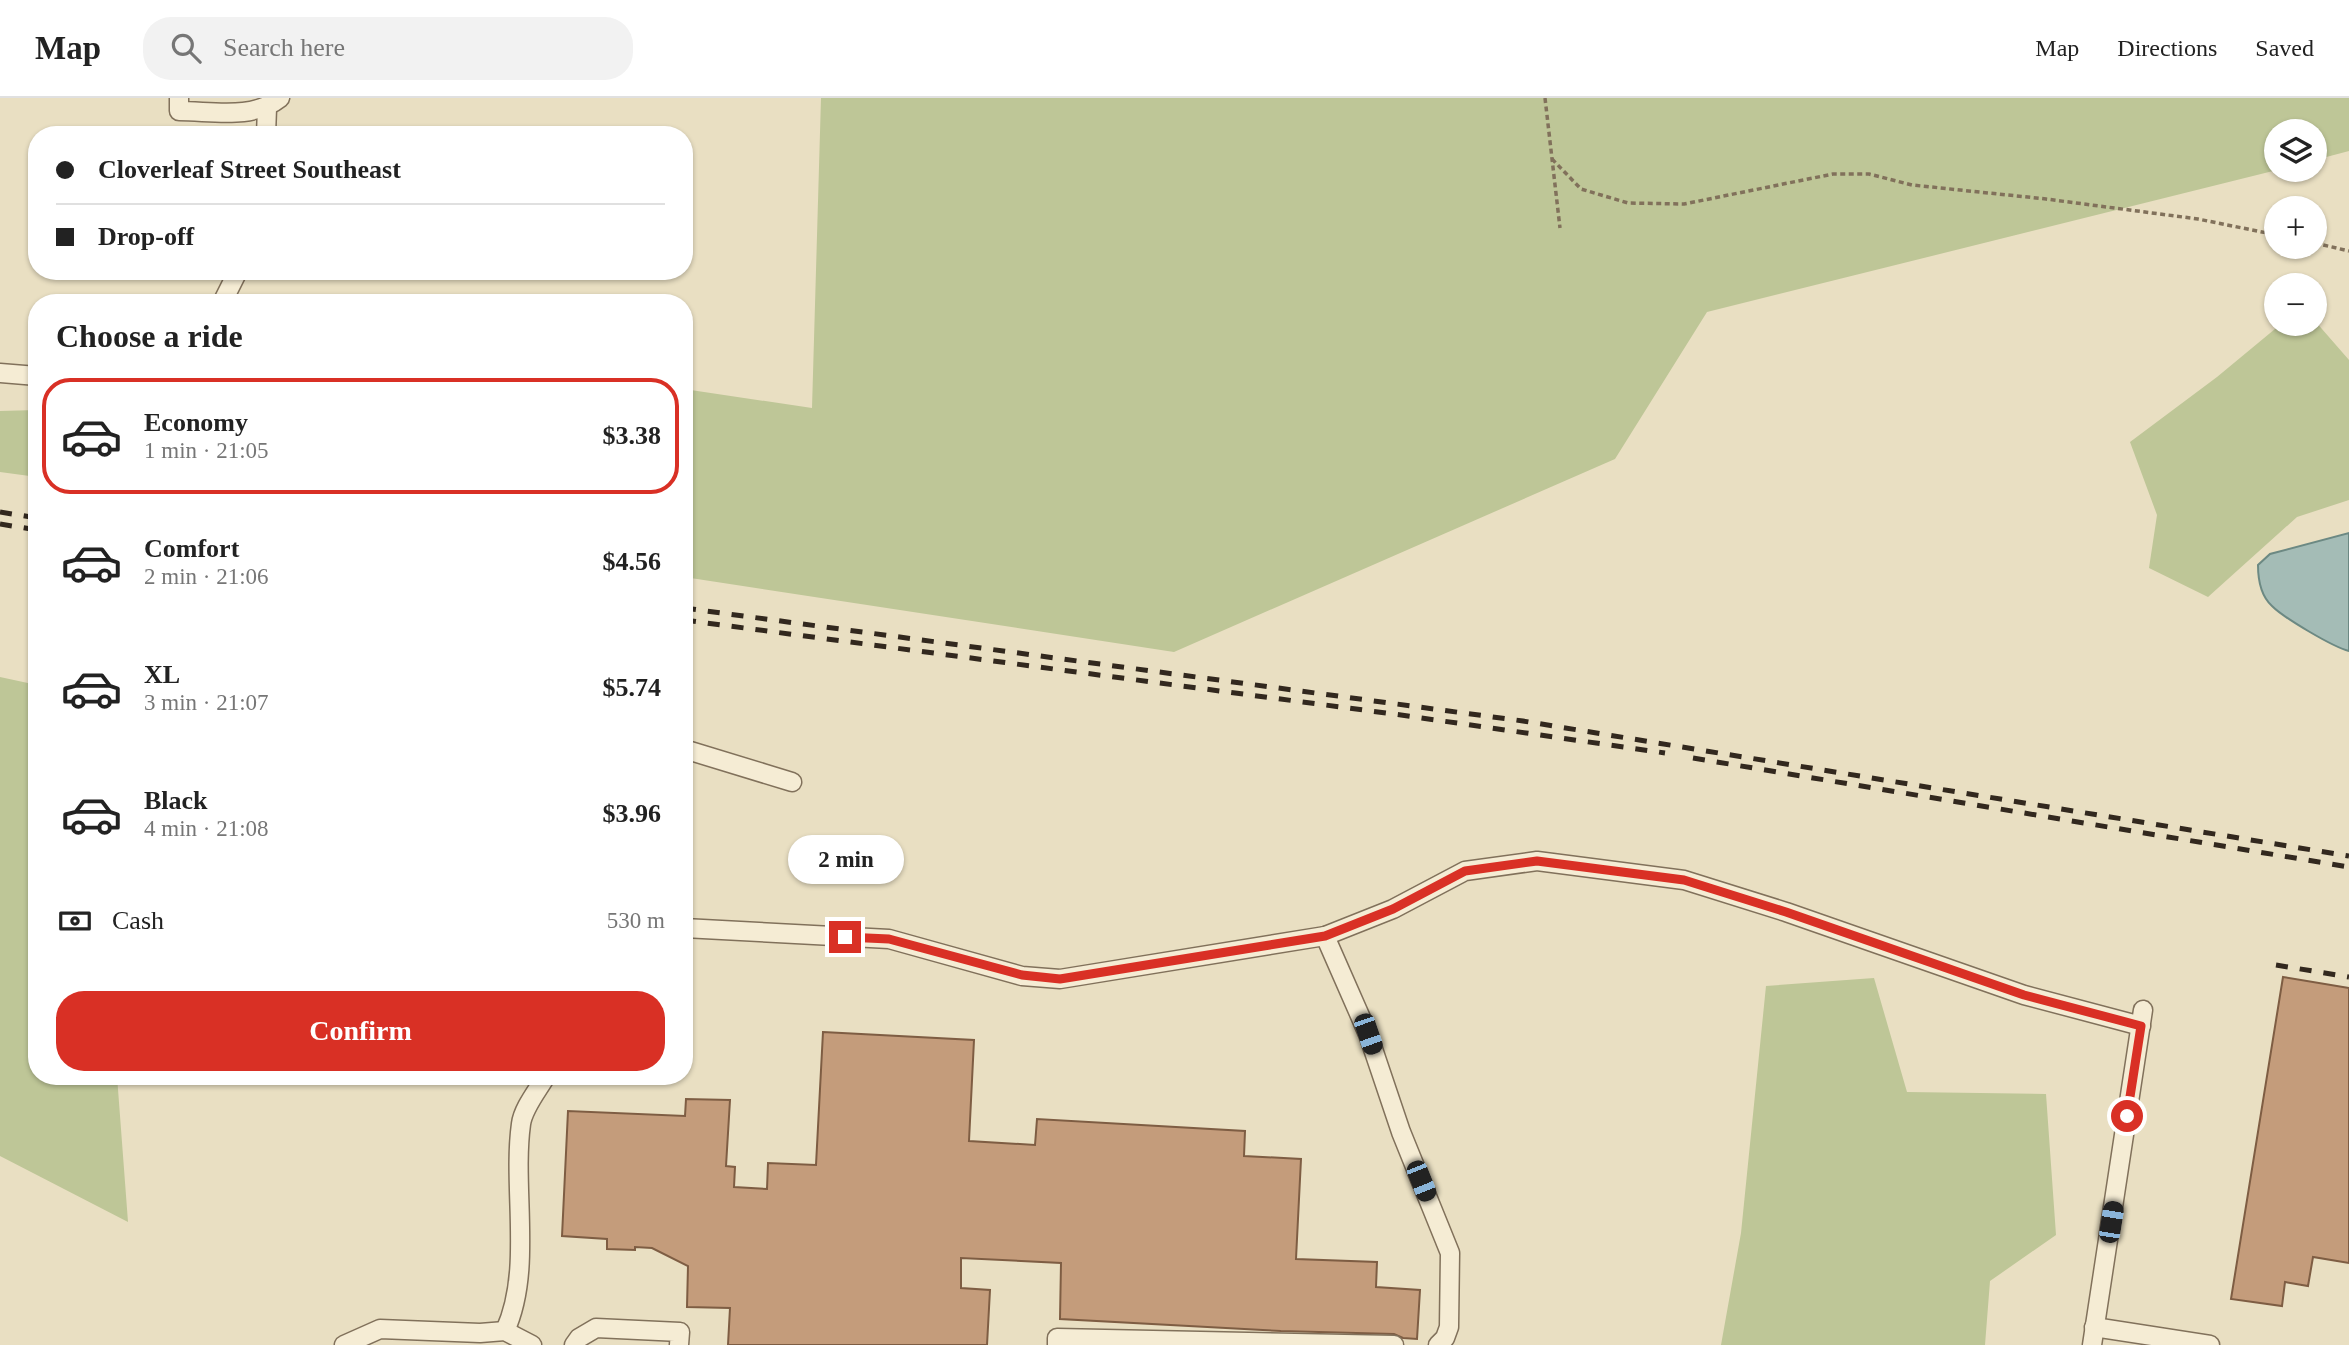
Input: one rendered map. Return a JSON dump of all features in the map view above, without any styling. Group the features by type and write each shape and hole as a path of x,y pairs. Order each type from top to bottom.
{"street":[{"path":"179,98 178,111 250,112 274,103"},
{"path":"268,126 274,103"},
{"path":"0,373 28,375"},
{"path":"693,753 792,782"},
{"path":"693,929 889,939 1022,975 1060,979 1325,936 1393,909 1465,871 1537,861 1684,880 1786,912 2024,995 2142,1018 2092,1345"},
{"path":"1325,936 1368,1034 1401,1132 1450,1253 1449,1327 1445,1338 1438,1345"},
{"path":"505,1331 516,1308 521,1121 541,1085"},
{"path":"2094,1327 2210,1345"},
{"path":"575,1345 579,1338 596,1328 680,1332 679,1345"},
{"path":"344,1345 374,1338 380,1329 480,1333 505,1331 532,1345"},
{"path":"1057,1345 1057,1338 1394,1345"}],"path":[{"path":"1545,98 1560,228"},
{"path":"1552,159 1581,189 1628,203 1684,204 1833,174 1869,174 1912,185 2087,204 2198,219 2264,232"},
{"path":"2327,246 2349,251"}],"green space":[{"path":"821,98 2349,98 2349,151 2327,157 2327,119 2264,119 2264,173 1707,312 1615,459 1174,652 693,578 693,390 812,408"},
{"path":"2327,335 2349,360 2349,500 2297,517 2208,597 2149,568 2157,515 2130,442 2267,336"},
{"path":"28,410 28,476 0,472 0,411"},
{"path":"0,677 28,683 28,1085 118,1085 128,1222 0,1156"},
{"path":"1874,978 1907,1092 2046,1094 2056,1235 1990,1281 1985,1345 1721,1345 1741,1233 1766,986"}],"water":[{"path":"2349,533 2349,651 2309,632 2272,606 2261,587 2258,565 2270,554"}],"building":[{"path":"2283,977 2349,988 2349,1263 2313,1257 2308,1286 2285,1282 2282,1306 2231,1299"},
{"path":"823,1032 974,1040 969,1141 1035,1145 1037,1119 1245,1131 1244,1156 1301,1159 1296,1259 1377,1262 1376,1287 1420,1290 1417,1339 1394,1334 1060,1319 1061,1263 961,1258 961,1288 990,1290 987,1345 728,1345 730,1308 687,1307 688,1266 652,1248 607,1249 607,1239 562,1236 568,1111 685,1116 686,1099 730,1100 726,1166 735,1167 734,1187 767,1189 768,1163 816,1165"}],"railway":[{"path":"0,512 28,517"},
{"path":"0,524 28,529"},
{"path":"693,609 1523,721 2349,856"},
{"path":"693,621 1401,715 1665,753"},
{"path":"1693,758 2349,867"},
{"path":"2276,965 2349,977"}],"route":[{"path":"845,937 889,939 1022,975 1060,979 1325,936 1393,909 1465,871 1537,861 1612,869 1684,880 1786,912 2024,995 2141,1026 2127,1116"}]}
